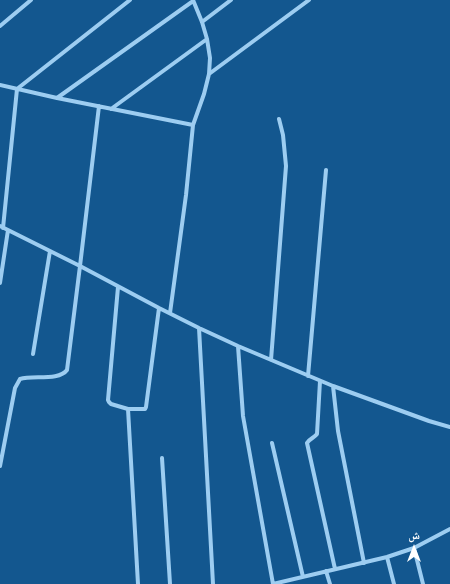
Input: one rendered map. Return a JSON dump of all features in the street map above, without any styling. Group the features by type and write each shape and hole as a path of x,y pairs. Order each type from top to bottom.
{"street":[{"path":"0,26 31,0"},
{"path":"130,0 16,88 2,227 80,266 158,308 238,346 333,386 429,421 450,427"},
{"path":"57,98 193,0 207,39 210,58 209,74 204,94 193,125 186,195 170,313"},
{"path":"202,22 231,0"},
{"path":"209,74 309,0"},
{"path":"111,108 207,39"},
{"path":"0,85 193,125"},
{"path":"0,466 15,388 20,379 25,377 57,376 65,373 67,370 99,106"},
{"path":"271,360 286,166 283,135 278,119"},
{"path":"308,376 326,170"},
{"path":"0,282 8,230"},
{"path":"33,354 50,251"},
{"path":"118,287 108,400 111,404 128,409 144,409 146,407 158,308"},
{"path":"199,328 212,584"},
{"path":"238,346 243,416 273,584 386,557 414,548 450,529"},
{"path":"320,381 317,434 315,437 308,440 307,443 335,569"},
{"path":"333,386 338,431 364,562"},
{"path":"128,409 138,584"},
{"path":"272,443 303,577"},
{"path":"162,458 170,584"},
{"path":"414,548 423,584"},
{"path":"386,557 394,584"},
{"path":"326,571 330,584"}]}
